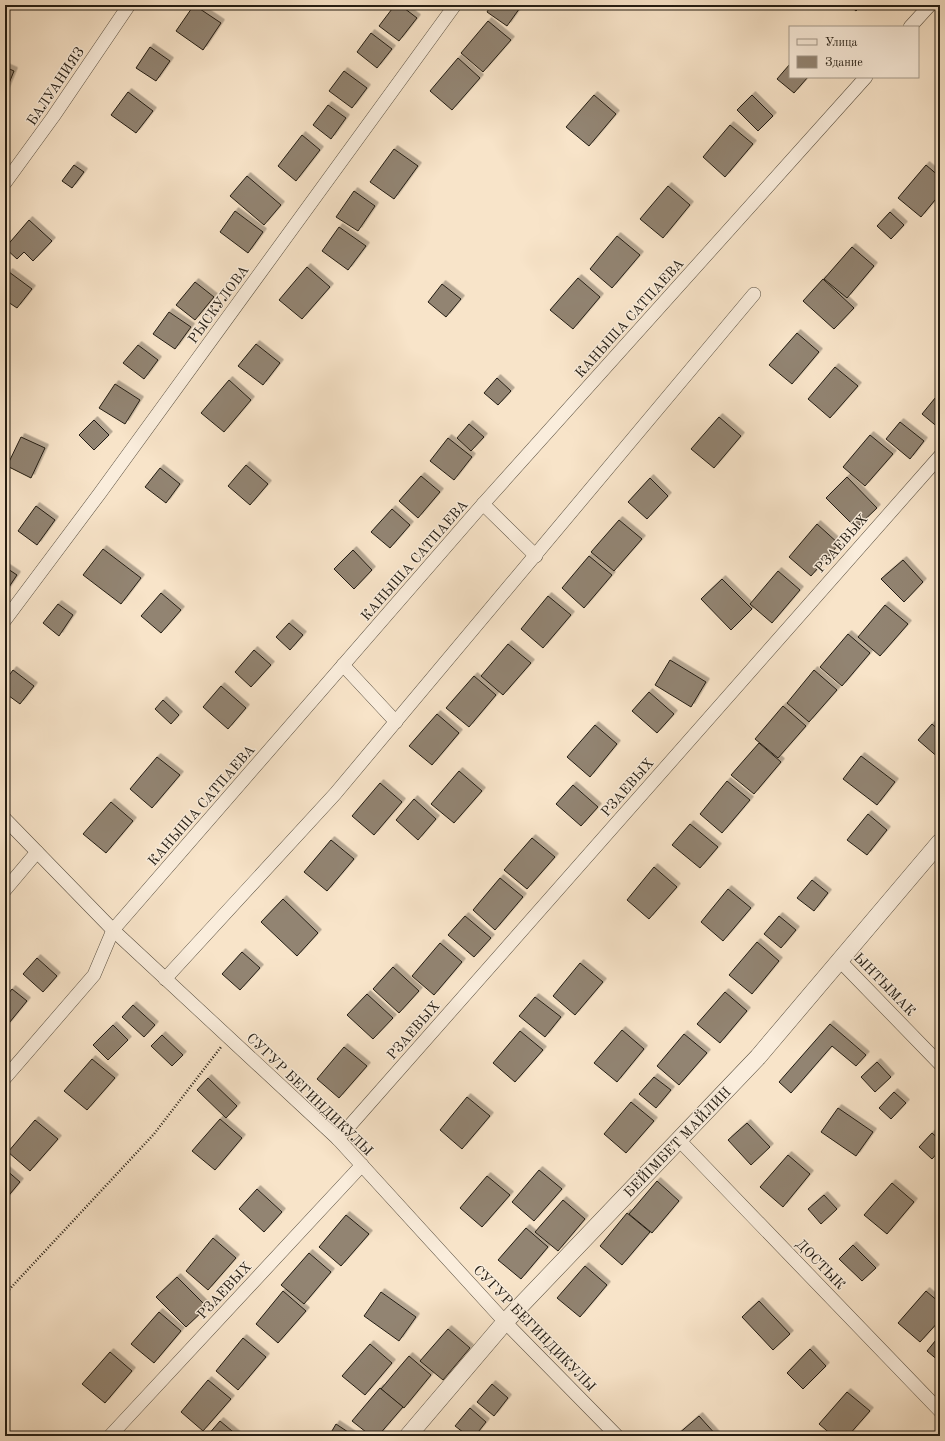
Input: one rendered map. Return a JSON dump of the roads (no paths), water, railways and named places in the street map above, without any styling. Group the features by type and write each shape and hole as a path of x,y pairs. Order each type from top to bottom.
{"street":[{"name":"БАЛУАНИЯЗ","path":"5,183 53,117 129,5"},
{"name":"РЫСКУЛОВА","path":"5,620 105,486 455,5"},
{"path":"911,26 930,5"},
{"name":"КАНЫША САТПАЕВА","path":"5,1078 94,974 113,930 483,504 865,78"},
{"path":"165,979 335,794 754,294"},
{"name":"РЗАЕВЫХ","path":"338,1139 940,456"},
{"path":"483,504 536,556"},
{"path":"344,665 396,722"},
{"name":"СУГУР БЕГИНДИКУЛЫ","path":"5,819 113,930 338,1139 505,1322 617,1436"},
{"name":"БЕЙІМБЕТ МАЙЛИН","path":"408,1436 505,1322 758,1057 940,842"},
{"path":"5,890 38,852"},
{"name":"ЫНТЫМАК","path":"840,961 940,1064"},
{"name":"ДОСТЫК","path":"679,1140 940,1411"},
{"name":"РЗАЕВЫХ","path":"110,1436 362,1165"}]}
